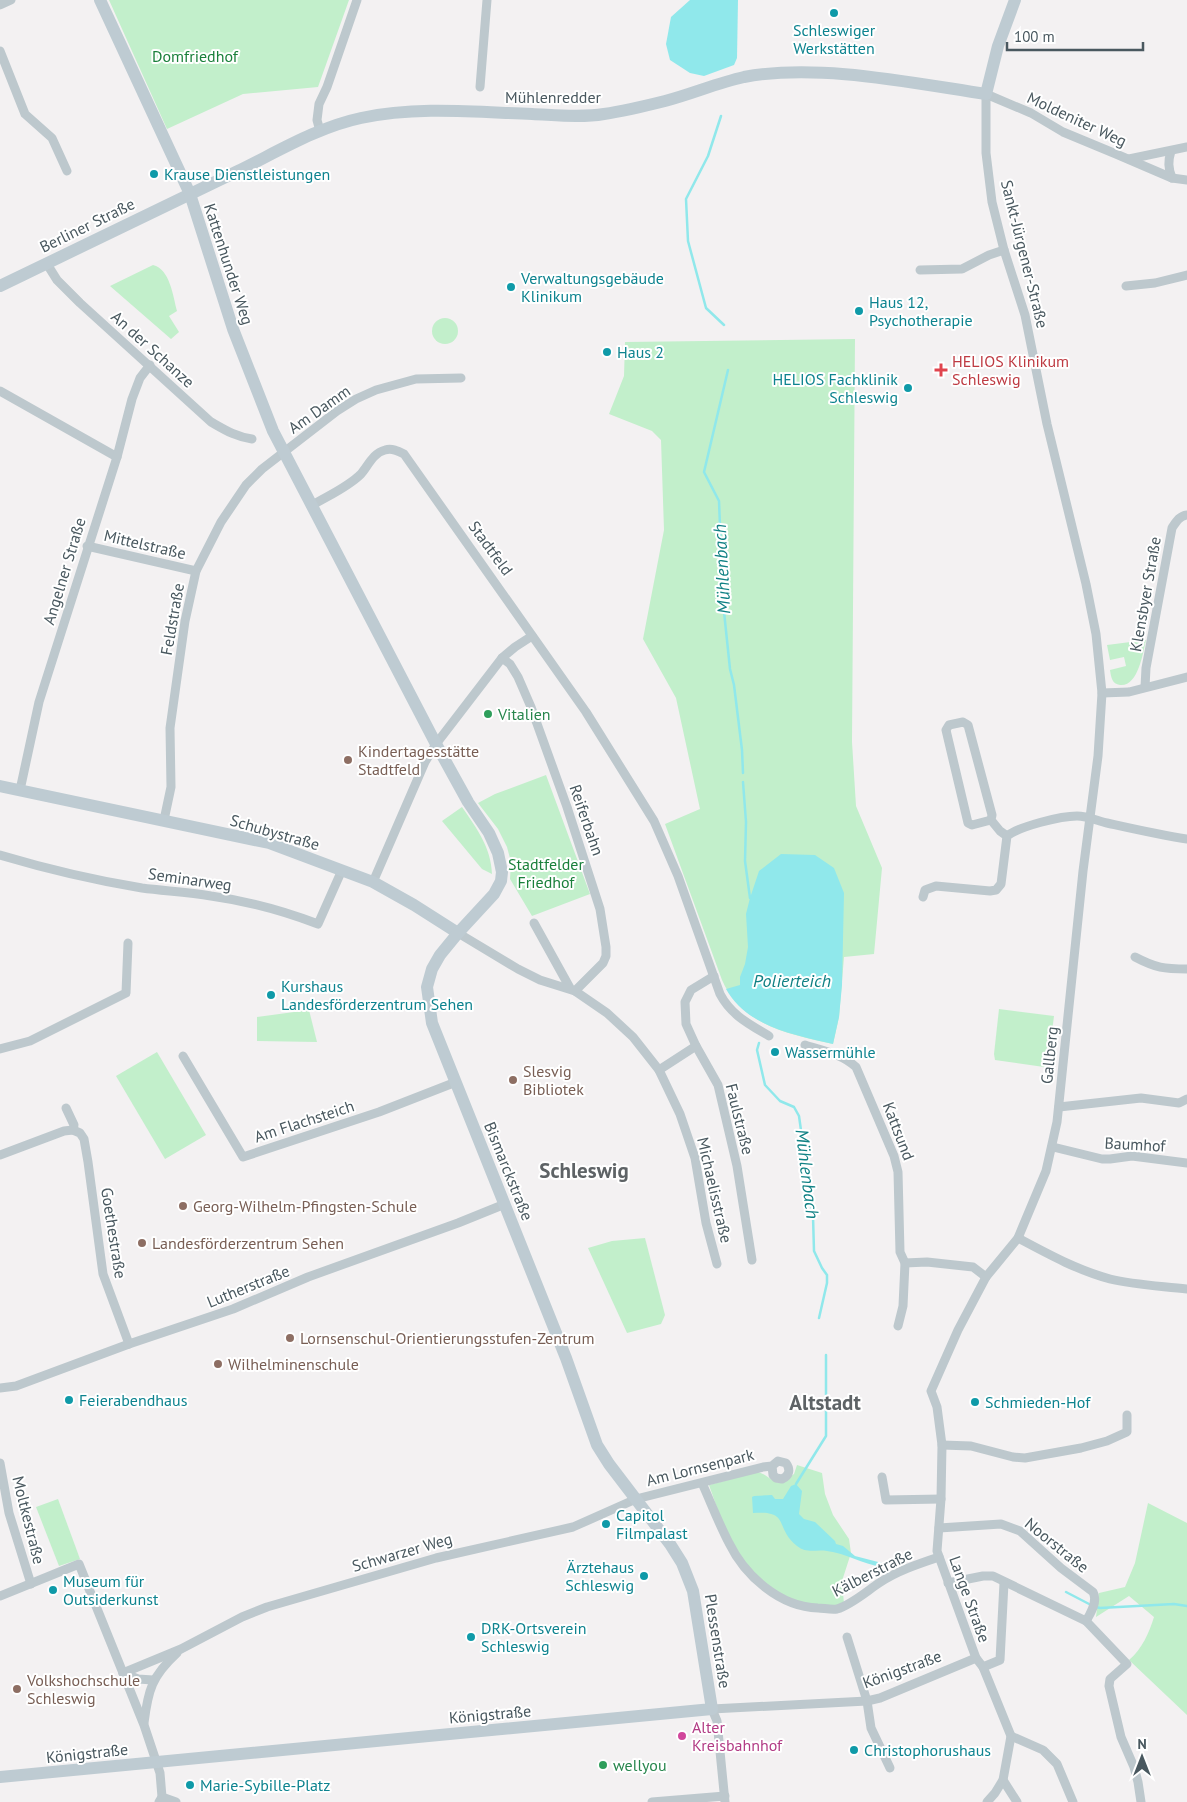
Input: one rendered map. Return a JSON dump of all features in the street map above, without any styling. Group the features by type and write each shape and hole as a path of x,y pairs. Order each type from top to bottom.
{"street":[{"path":"0,5 11,0"},
{"name":"Kattenhunder Weg","path":"100,0 190,194 233,329 273,431 436,744"},
{"path":"320,131 317,120 319,104 357,0"},
{"path":"480,86 487,0"},
{"name":"Sankt-Jürgener-Straße","path":"1016,0 998,46 986,94 986,153 992,202 1004,250 1025,315 1047,424 1086,584 1096,634 1102,693"},
{"path":"0,51 25,114 52,138 67,171"},
{"name":"Mühlenredder","path":"190,194 320,131 359,119 405,112 473,112 572,116 602,114 666,101 710,85 746,77 782,74 846,75 986,94"},
{"name":"Moldeniter Weg","path":"986,94 1031,113 1063,132 1128,159 1187,147"},
{"path":"1171,151 1168,159 1168,168 1172,178"},
{"path":"1128,159 1172,178 1187,180"},
{"name":"Berliner Straße","path":"0,286 190,194"},
{"path":"920,270 962,269 989,255 1004,250"},
{"name":"An der Schanze","path":"47,264 57,280 80,303 211,422 240,438 252,439"},
{"path":"1126,286 1155,283 1187,276"},
{"name":"Angelner Straße","path":"20,790 39,702 87,546 117,457 132,399 140,378 150,365"},
{"name":"Am Damm","path":"284,453 337,411 356,399 376,390 416,379 461,378"},
{"path":"0,391 117,457"},
{"name":"Stadtfeld","path":"311,506 347,485 361,474 376,456 385,450 392,449 404,454 532,636"},
{"name":"Feldstraße","path":"164,820 171,787 170,728 185,621 196,571 221,522 246,485 284,453"},
{"name":"Klensbyer Straße","path":"1145,687 1146,668 1172,528 1176,521 1187,515"},
{"name":"Mittelstraße","path":"87,546 196,571"},
{"path":"374,882 425,762 436,744 502,658 514,647 532,636 586,712 654,821 678,876 725,1004 736,1016 769,1036"},
{"name":"Reiferbahn","path":"502,658 510,664 518,677 531,707 567,807 600,909 606,956 603,962 572,989"},
{"path":"1102,693 1129,692 1187,677"},
{"name":"Gallberg","path":"931,1392 958,1330 986,1277 1018,1238 1046,1171 1053,1147 1098,756 1102,693"},
{"path":"991,820 972,825 968,823 946,730 949,725 963,722 968,725 992,815 991,820 1007,836"},
{"path":"436,744 468,802 489,833 501,862 501,881 494,894 458,933"},
{"name":"Schubystraße","path":"0,786 269,843 374,882 414,904 518,969"},
{"path":"923,897 925,890 936,886 996,890 1001,884 1007,836 1023,828 1060,818 1079,816 1161,835 1187,839"},
{"name":"Seminarweg","path":"0,855 61,873 143,888 238,901 297,916 318,924 342,870"},
{"name":"Michaelisstraße","path":"534,923 572,989"},
{"name":"Bismarckstraße","path":"458,933 432,969 427,987 432,1023 566,1358 589,1424"},
{"path":"0,1049 30,1042 126,993 128,943"},
{"path":"1135,957 1152,966 1187,969"},
{"name":"Michaelisstraße","path":"518,969 540,980 572,989 608,1013 633,1037 659,1070 680,1114 695,1158 706,1223 717,1264"},
{"name":"Faulstraße","path":"714,976 691,990 685,1002 686,1024 718,1085 737,1166 752,1260"},
{"name":"Kattsund","path":"805,1045 848,1059 856,1068 866,1086 894,1156 898,1172 900,1252 905,1263 903,1306 898,1326"},
{"path":"659,1070 696,1046"},
{"name":"Am Flachsteich","path":"183,1056 243,1156 378,1112 456,1082"},
{"path":"1058,1107 1140,1098 1179,1103 1187,1099"},
{"name":"Goethestraße","path":"66,1108 74,1124 73,1130 80,1132 84,1139 103,1274 129,1344"},
{"path":"0,1155 64,1131 73,1130"},
{"name":"Baumhof","path":"1053,1147 1102,1159 1132,1156 1187,1162"},
{"name":"Lutherstraße","path":"0,1388 16,1386 129,1344 233,1309 308,1278 504,1204"},
{"path":"1018,1238 1056,1258 1086,1271 1112,1279 1187,1289"},
{"path":"905,1263 927,1262 973,1267 986,1277"},
{"name":"Lange Straße","path":"931,1392 937,1407 942,1445 941,1499 937,1551 976,1658 983,1667 1011,1736"},
{"path":"942,1445 972,1446 1013,1458 1025,1458 1081,1448 1107,1441 1127,1432 1127,1415"},
{"name":"Plessenstraße","path":"589,1424 597,1445 605,1458 670,1544 682,1563 694,1591 712,1709 717,1721 725,1799"},
{"name":"Moltkestraße","path":"0,1463 8,1513 31,1584"},
{"name":"Am Lornsenpark","path":"636,1499 772,1466"},
{"path":"882,1477 886,1500 941,1499"},
{"name":"Kälberstraße","path":"702,1483 729,1544 740,1561 777,1597 806,1608 836,1609 857,1598 880,1582 906,1569 939,1557"},
{"name":"Schwarzer Weg","path":"123,1673 181,1649 242,1617 267,1607 377,1574 504,1541 573,1527 636,1499"},
{"name":"Noorstraße","path":"939,1528 1001,1524 1020,1531 1061,1568 1092,1592 1095,1596 1095,1601 1088,1617"},
{"path":"0,1596 79,1564 157,1762 160,1800 176,1802"},
{"path":"948,1583 983,1576 993,1576 1004,1583 1088,1617 1127,1664 1110,1679 1109,1686 1121,1736 1134,1767 1141,1802"},
{"path":"983,1667 1000,1660 1004,1583"},
{"path":"847,1637 867,1701 871,1728 890,1768"},
{"name":"Schwarzer Weg","path":"144,1725 147,1698 153,1680 181,1649"},
{"name":"Königstraße","path":"0,1777 712,1709 867,1701 880,1698 976,1658"},
{"path":"123,1673 138,1679 153,1680"},
{"path":"987,1802 996,1793 1004,1780 1011,1736 1043,1750 1057,1764 1073,1802"},
{"path":"1004,1780 1017,1802"},
{"path":"652,1802 725,1799"}],"green space":[{"name":"Domfriedhof","path":"109,0 349,0 318,87 243,94 167,129"},
{"path":"153,265 159,268 167,277 174,298 177,311 169,316 179,332 171,339 110,286"},
{"path":"445,318 454,322 458,331 454,340 445,344 436,340 432,331 436,322"},
{"path":"855,339 852,742 856,806 882,868 874,954 844,957 839,1017 833,1044 769,1026 742,1008 731,996 722,980 665,824 700,809 676,698 643,639 664,530 661,440 652,431 609,414 624,376 625,342"},
{"path":"1146,640 1139,668 1131,681 1120,685 1115,683 1111,678 1110,670 1126,666 1124,657 1110,660 1107,645"},
{"name":"Stadtfelder Friedhof","path":"546,775 590,894 532,916 510,879 511,862 507,847 498,829 478,803 495,794"},
{"path":"462,807 486,847 492,874 482,869 442,821"},
{"path":"999,1009 1054,1016 1048,1063 1044,1067 995,1060"},
{"path":"309,1010 317,1042 257,1041 257,1017"},
{"path":"157,1052 206,1135 165,1159 116,1076"},
{"path":"645,1238 665,1315 661,1324 627,1333 588,1248 612,1241"},
{"path":"797,1465 822,1473 825,1494 833,1515 849,1539 851,1553 842,1581 844,1604 812,1607 796,1603 775,1592 760,1580 746,1565 731,1543 709,1485 758,1472 781,1483 794,1474"},
{"path":"58,1499 80,1559 59,1566 36,1507"},
{"path":"1148,1503 1187,1523 1187,1715 1129,1660 1138,1651 1154,1617 1129,1596 1096,1617 1099,1593 1125,1587 1135,1563"}],"water":[{"path":"690,0 738,0 737,58 734,65 704,76 690,73 670,60 666,44 671,17"},
{"name":"Polierteich","path":"781,854 815,855 834,868 844,893 842,985 839,1017 833,1044 788,1033 759,1021 735,1002 726,989 740,985 740,977 748,947 746,914 759,871"},
{"path":"796,1484 802,1491 799,1514 804,1519 815,1522 836,1544 843,1546 855,1556 882,1563 882,1567 834,1552 808,1551 797,1546 790,1539 778,1517 773,1514 753,1513 752,1497 772,1495 775,1499 783,1499 791,1486"}],"waterway":[{"name":"Mühlenbach","path":"721,116 708,156 686,199 688,241 706,308 724,325"},
{"name":"Mühlenbach","path":"728,370 704,472 719,501 723,602 730,669 734,685 742,750 743,773"},
{"name":"Mühlenbach","path":"743,782 746,822 745,861 750,898"},
{"name":"Mühlenbach","path":"759,1043 757,1050 765,1085 780,1101 794,1107 799,1116 813,1216 814,1251 827,1275 819,1318"},
{"name":"Mühlenbach","path":"796,1484 826,1436 826,1355"},
{"name":"Mühlenbach","path":"1066,1592 1091,1605"},
{"name":"Mühlenbach","path":"1096,1607 1174,1604 1187,1606"}],"place":[{"name":"Schleswiger Werkstätten","path":"834,13"},
{"name":"Krause Dienstleistungen","path":"154,174"},
{"name":"Verwaltungsgebäude Klinikum","path":"511,287"},
{"name":"Haus 12, Psychotherapie","path":"859,311"},
{"name":"Haus 2","path":"607,352"},
{"name":"HELIOS Klinikum Schleswig","path":"941,370"},
{"name":"HELIOS Fachklinik Schleswig","path":"908,388"},
{"name":"Vitalien","path":"488,714"},
{"name":"Kindertagesstätte Stadtfeld","path":"348,760"},
{"name":"Kurshaus Landesförderzentrum Sehen","path":"271,995"},
{"name":"Wassermühle","path":"775,1052"},
{"name":"Slesvig Bibliotek","path":"513,1080"},
{"name":"Georg-Wilhelm-Pfingsten-Schule","path":"183,1206"},
{"name":"Landesförderzentrum Sehen","path":"142,1243"},
{"name":"Lornsenschul-Orientierungsstufen-Zentrum","path":"290,1338"},
{"name":"Wilhelminenschule","path":"218,1364"},
{"name":"Feierabendhaus","path":"69,1400"},
{"name":"Schmieden-Hof","path":"975,1402"},
{"name":"Capitol Filmpalast","path":"606,1524"},
{"name":"Ärztehaus Schleswig","path":"644,1576"},
{"name":"Museum für Outsiderkunst","path":"53,1590"},
{"name":"DRK-Ortsverein Schleswig","path":"471,1637"},
{"name":"Volkshochschule Schleswig","path":"17,1689"},
{"name":"Alter Kreisbahnhof","path":"682,1736"},
{"name":"Christophorushaus","path":"854,1750"},
{"name":"wellyou","path":"603,1765"},
{"name":"Marie-Sybille-Platz","path":"190,1785"}],"district":[{"name":"Schleswig","path":"584,1171"},
{"name":"Altstadt","path":"825,1403"}]}
